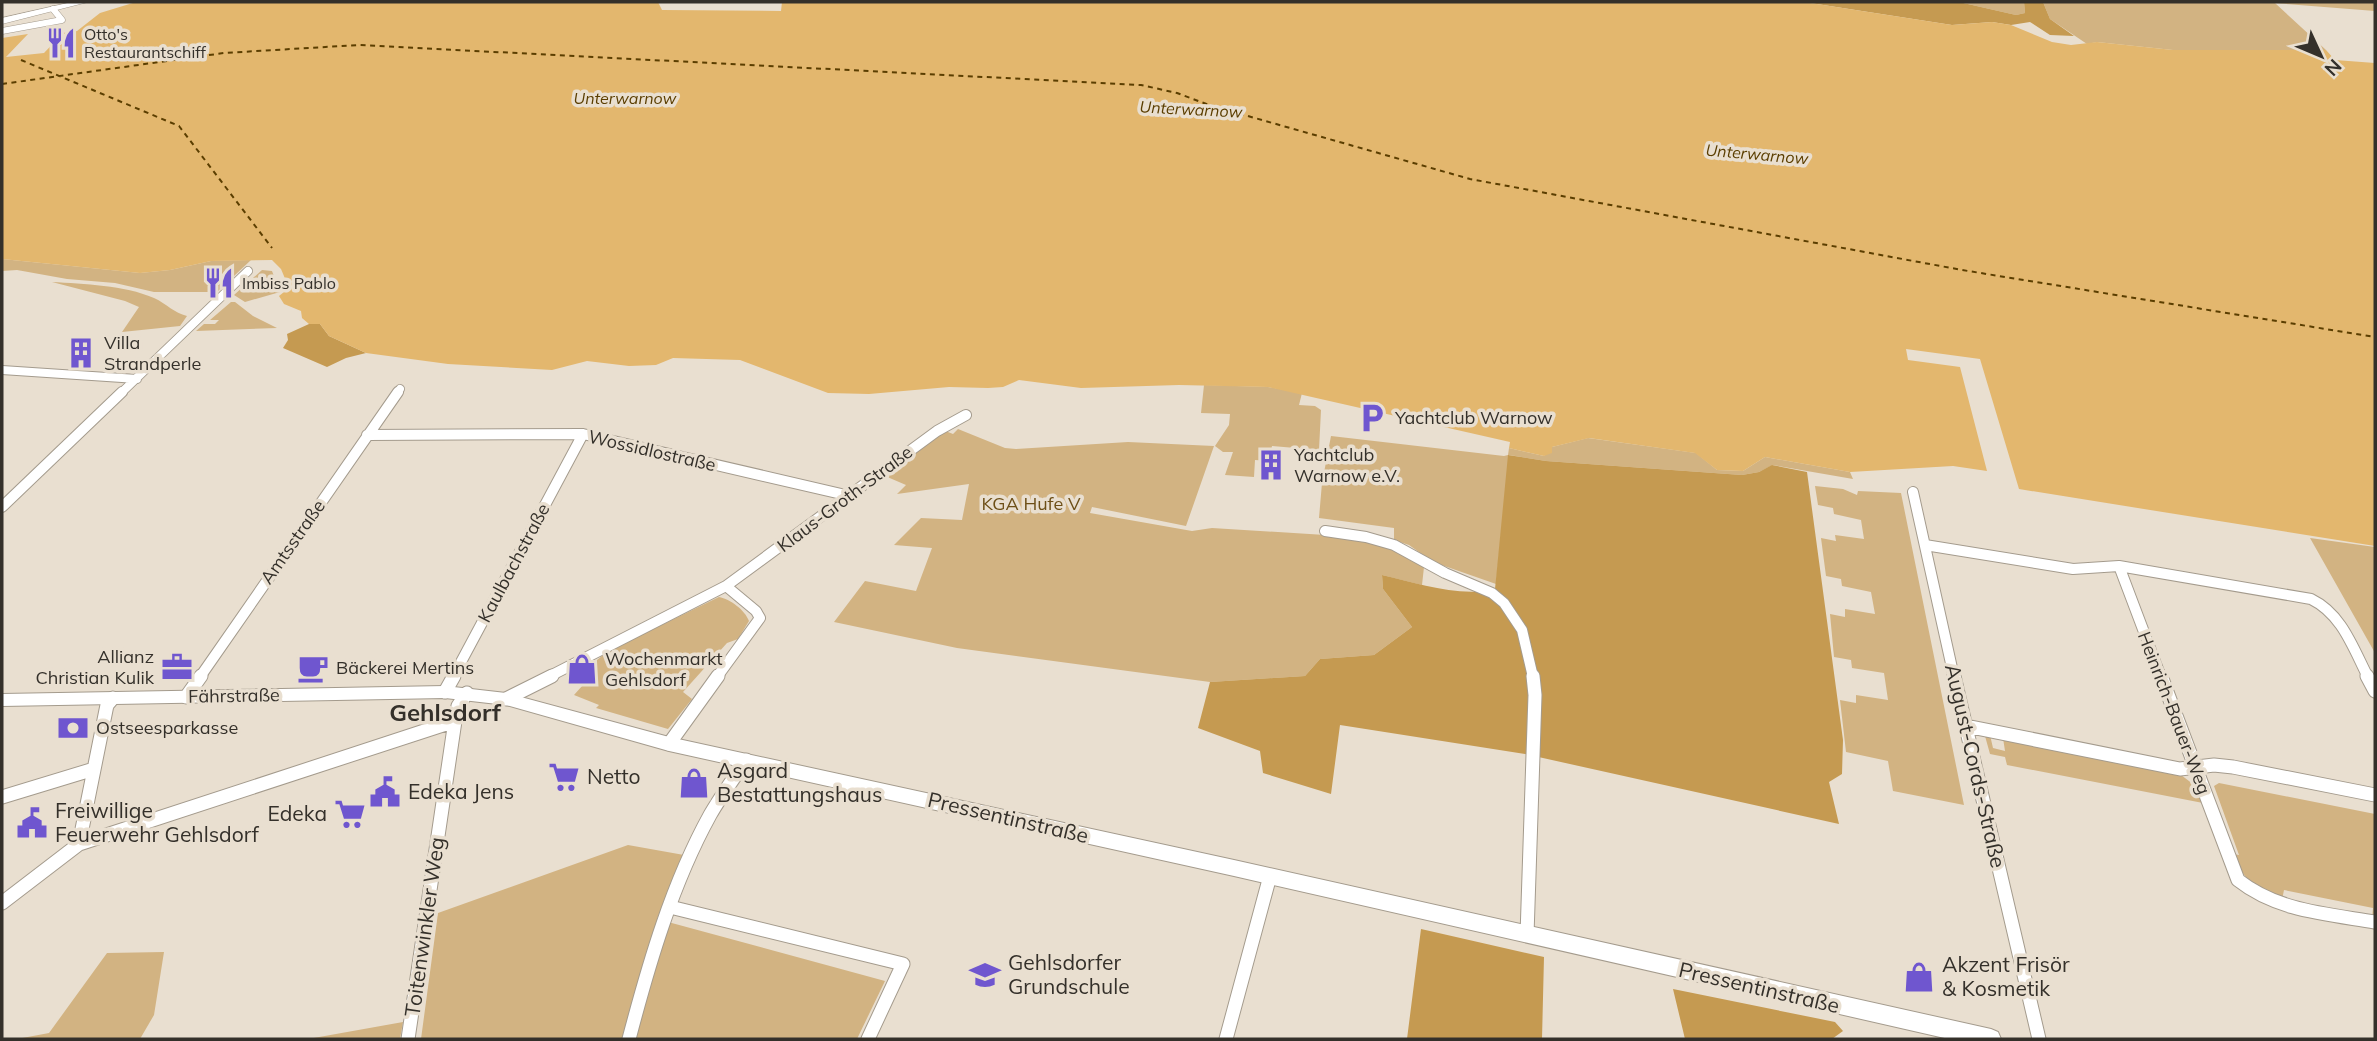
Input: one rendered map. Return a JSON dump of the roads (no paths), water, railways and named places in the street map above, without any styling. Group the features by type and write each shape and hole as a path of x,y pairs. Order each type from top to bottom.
{"main road":[{"path":"2,19 67,2"},
{"path":"53,6 83,2"}],"street":[{"path":"2,31 62,20 53,6"},
{"path":"2,507 248,271"},
{"path":"2,370 137,379"},
{"name":"Amtsstraße","path":"187,697 400,389"},
{"name":"Klaus-Groth-Straße","path":"506,699 726,586 937,431 966,415"},
{"name":"Wossidlostraße","path":"367,436 583,434 850,496"},
{"name":"Kaulbachstraße","path":"444,692 583,434"},
{"name":"August-Cords-Straße","path":"1913,492 2039,1039"},
{"path":"1325,531 1379,539 1403,549 1445,573 1482,587 1501,598 1522,630 1531,660 1535,695 1527,935"},
{"path":"1925,545 2073,569 2119,566 2311,599 2326,606 2336,616 2375,691"},
{"name":"Heinrich-Bauer-Weg","path":"2119,566 2238,880 2269,900 2375,922"},
{"path":"669,744 760,618 756,611 726,586"},
{"name":"Fährstraße","path":"2,700 467,693"},
{"name":"Pressentinstraße","path":"467,693 506,699 669,744 1991,1039"},
{"name":"Toitenwinkler Weg","path":"408,1039 455,721 458,706 467,693"},
{"path":"79,844 107,705 113,698"},
{"path":"2,903 79,844 455,721"},
{"path":"1966,726 2180,769 2214,765 2234,767 2375,795"},
{"path":"629,1039 642,988 670,906 707,820 746,760"},
{"path":"2,797 94,769"},
{"path":"1226,1039 1270,876"},
{"path":"670,906 902,964 868,1039"}],"water":[{"name":"Unterwarnow","path":"136,2 658,2 662,10 781,11 782,2 1804,2 1952,25 1992,22 2011,25 2052,42 2071,45 2097,42 2173,50 2326,50 2335,60 2375,63 2375,546 2019,489 1980,359 1906,349 1908,360 1960,367 1987,471 1953,466 1850,472 1765,457 1743,471 1717,470 1695,453 1589,438 1552,447 1552,453 1544,456 1509,448 1510,442 1268,387 1179,385 1081,388 1019,380 1003,387 949,387 869,394 828,393 740,360 673,358 656,365 629,366 587,361 552,370 448,364 366,353 329,336 320,324 309,324 302,318 301,311 284,304 279,296 289,288 281,269 272,260 211,261 140,273 2,259 2,38 28,34 6,57 44,53 63,33 77,31 100,13"}],"place":[{"name":"Otto's Restaurantschiff","path":"61,43"},
{"name":"Imbiss Pablo","path":"219,283"},
{"name":"Villa Strandperle","path":"81,353"},
{"name":"Yachtclub Warnow","path":"1372,418"},
{"name":"Yachtclub Warnow e.V.","path":"1271,465"},
{"name":"Allianz Christian Kulik","path":"177,667"},
{"name":"Bäckerei Mertins","path":"313,668"},
{"name":"Wochenmarkt Gehlsdorf","path":"582,669"},
{"name":"Ostseesparkasse","path":"73,728"},
{"name":"Netto","path":"564,777"},
{"name":"Asgard Bestattungshaus","path":"694,783"},
{"name":"Edeka Jens","path":"385,792"},
{"name":"Edeka","path":"350,814"},
{"name":"Freiwillige Feuerwehr Gehlsdorf","path":"32,823"},
{"name":"Gehlsdorfer Grundschule","path":"985,975"},
{"name":"Akzent Frisör & Kosmetik","path":"1919,977"}],"district":[{"name":"Gehlsdorf","path":"445,713"}],"park label":[{"name":"KGA Hufe V","path":"1031,504"}]}
